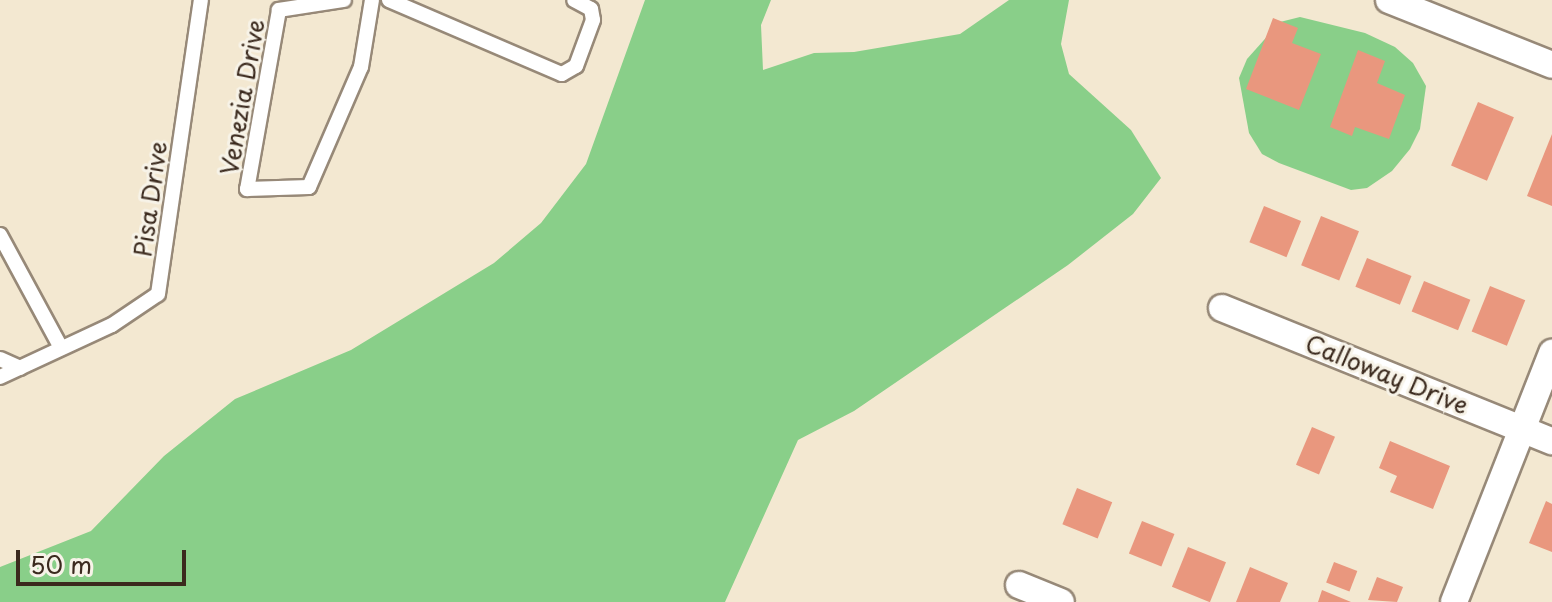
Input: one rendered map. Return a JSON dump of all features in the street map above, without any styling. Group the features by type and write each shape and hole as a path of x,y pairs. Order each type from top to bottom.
{"street":[{"path":"1389,0 1552,65"},
{"name":"Calloway Drive","path":"1222,308 1552,441"},
{"path":"1454,602 1552,353"},
{"path":"1019,585 1061,602"}],"lane":[{"name":"Pisa Drive","path":"0,377 112,325 158,294 201,0"},
{"name":"Venezia Drive","path":"344,0 279,10 247,189 309,187 361,67 372,0"},
{"path":"389,0 562,74 576,66 593,20 591,9 574,0"},
{"path":"0,235 61,348"},
{"path":"0,359 20,368"}],"green space":[{"path":"645,0 771,0 761,25 763,70 814,53 854,52 960,34 1009,0 1069,0 1061,44 1069,74 1131,130 1161,178 1133,214 1068,265 854,411 798,440 725,602 0,602 0,567 91,531 164,456 235,399 351,350 494,263 541,223 586,164"},
{"path":"1300,17 1365,33 1395,47 1413,63 1426,86 1420,129 1410,149 1392,171 1367,188 1351,190 1279,163 1262,154 1249,133 1239,78 1247,59 1280,22"}],"building":[{"path":"1273,18 1298,28 1292,43 1321,54 1299,110 1246,89"},
{"path":"1358,50 1385,61 1377,83 1405,95 1389,139 1355,127 1352,136 1330,127"},
{"path":"1478,102 1514,117 1487,181 1451,166"},
{"path":"1552,134 1552,206 1527,196"},
{"path":"1264,206 1301,221 1286,257 1249,242"},
{"path":"1321,216 1359,231 1339,280 1301,265"},
{"path":"1367,258 1412,276 1400,305 1355,287"},
{"path":"1424,281 1470,300 1458,330 1412,312"},
{"path":"1490,286 1525,300 1507,346 1472,331"},
{"path":"1312,427 1335,437 1319,475 1296,465"},
{"path":"1390,441 1450,466 1433,509 1390,492 1397,476 1379,468"},
{"path":"1077,488 1112,502 1098,538 1062,524"},
{"path":"1546,501 1552,504 1552,552 1529,543"},
{"path":"1142,521 1174,534 1161,567 1129,553"},
{"path":"1188,547 1226,562 1210,602 1172,587"},
{"path":"1334,562 1357,571 1349,591 1326,583"},
{"path":"1250,567 1288,583 1280,602 1236,602"},
{"path":"1377,577 1403,587 1397,602 1368,600"},
{"path":"1322,590 1351,602 1318,602"}]}
